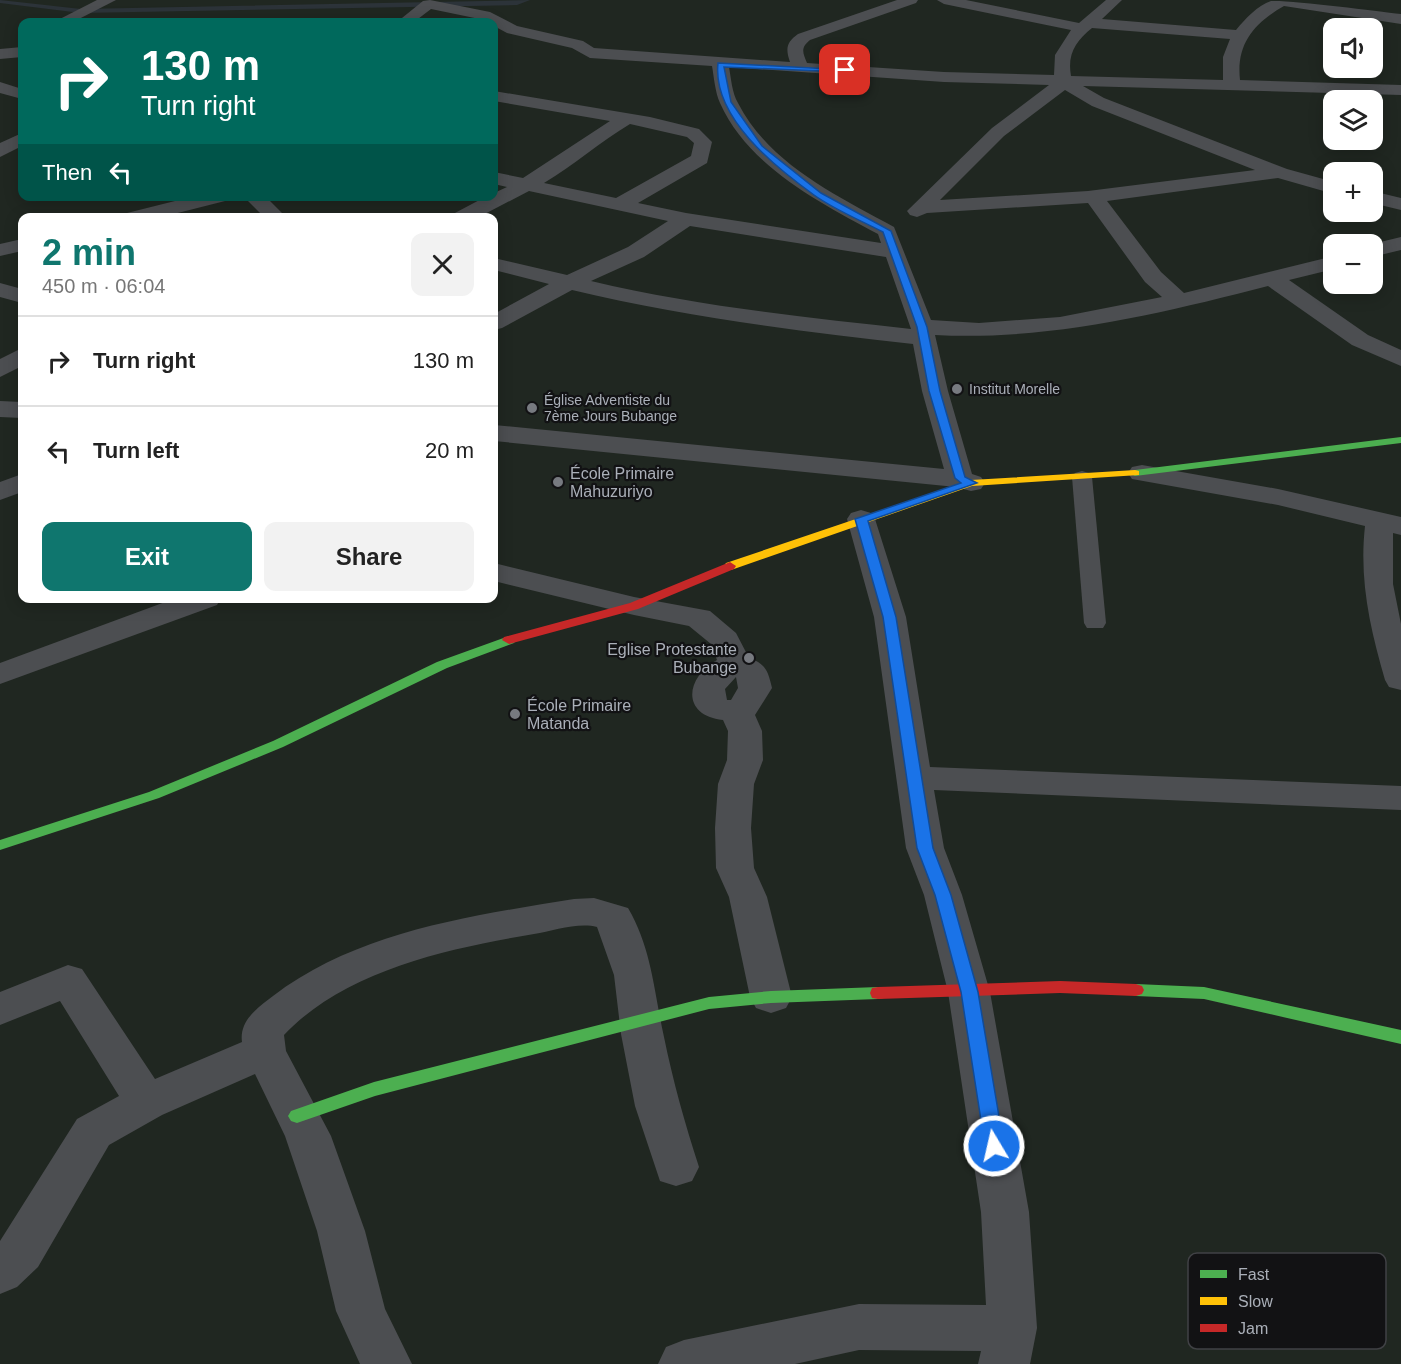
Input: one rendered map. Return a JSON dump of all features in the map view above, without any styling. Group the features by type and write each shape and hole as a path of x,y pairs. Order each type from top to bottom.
{"street":[{"path":"71,18 109,0"},
{"path":"801,67 794,51 796,43 804,38 911,0"},
{"path":"944,0 1085,25 1239,35"},
{"path":"1115,0 1085,25 1064,48 1060,66 1064,82 1098,102 1280,173 1323,185"},
{"path":"1232,86 1228,65 1239,35 1249,22 1282,1 1401,19"},
{"path":"410,18 428,2 490,18"},
{"path":"498,22 512,30 577,44 590,53 640,55 720,64 1064,82 1401,90"},
{"path":"0,54 18,51"},
{"path":"720,64 728,102 759,147 818,194 891,242 923,333 935,391 966,481"},
{"path":"891,242 998,132 1064,82"},
{"path":"0,87 18,93"},
{"path":"498,97 628,118 693,133 704,142 700,159 617,206"},
{"path":"498,199 558,166 590,140 628,118"},
{"path":"0,151 18,141"},
{"path":"923,207 1094,196 1280,173"},
{"path":"498,179 686,219 891,242"},
{"path":"1094,196 1154,277 1179,301"},
{"path":"1383,200 1401,204"},
{"path":"151,213 201,201"},
{"path":"258,201 272,213"},
{"path":"470,213 494,201"},
{"path":"498,321 572,281 636,252 686,219"},
{"path":"1383,248 1401,243"},
{"path":"0,250 18,245"},
{"path":"498,265 572,281 642,300 774,321 923,333 1060,324 1179,301 1323,265"},
{"path":"1273,279 1360,340 1401,359"},
{"path":"0,290 18,295"},
{"path":"0,369 18,358"},
{"path":"0,409 18,410"},
{"path":"498,433 966,481 1142,473 1401,441"},
{"path":"1142,473 1278,498 1391,524 1377,546 1380,607 1401,680"},
{"path":"0,845 154,795 278,744 442,666 511,639 634,606 748,559 966,481"},
{"path":"0,492 18,484"},
{"path":"684,1364 859,1327 1008,1346 1005,1212 969,992 943,895 925,848 890,617 861,519"},
{"path":"498,573 634,606 699,618 725,640 735,664 719,672 707,689 706,697 718,708 736,711 745,731 744,760 736,784 733,828 735,868 748,897 771,997"},
{"path":"0,674 192,603"},
{"path":"915,778 1401,798"},
{"path":"386,1364 361,1311 341,1231 308,1136 265,1051 262,1031 273,1017 346,971 432,939 574,913 594,912 614,918 634,975 639,1020 657,1106 676,1167"},
{"path":"0,1009 68,980 146,1102"},
{"path":"297,1116 374,1089 639,1020 709,1003 771,997 969,992 1060,987 1204,993 1401,1037"},
{"path":"0,1272 21,1252 93,1132 146,1102 265,1051"}],"lane":[{"path":"1082,477 1095,623"}],"shaded area":[{"path":"0,0 1401,0 1401,1364 0,1364"}],"waterway":[{"path":"0,1 81,11 517,3 527,0"}],"traffic: fast":[{"path":"1135,473 1401,440"},
{"path":"0,845 154,795 278,744 442,665 509,640"},
{"path":"1136,990 1204,993 1401,1037"},
{"path":"297,1116 374,1089 709,1003 771,997 878,993"}],"traffic: slow":[{"path":"730,566 971,483 1135,473"}],"traffic: jam":[{"path":"509,640 634,606 730,566"},
{"path":"878,993 1060,987 1136,990"}],"place":[{"name":"Institut Morelle","path":"957,389"},
{"name":"Église Adventiste du 7ème Jours Bubange","path":"532,408"},
{"name":"École Primaire Mahuzuriyo","path":"558,482"},
{"name":"Eglise Protestante Bubange","path":"749,658"},
{"name":"École Primaire Matanda","path":"515,714"}],"route":[{"path":"845,70 720,64 728,102 759,147 818,194 887,231 910,288 922,327 935,391 960,478 971,483 861,519 890,617 925,848 943,895 969,992 994,1146"}]}
